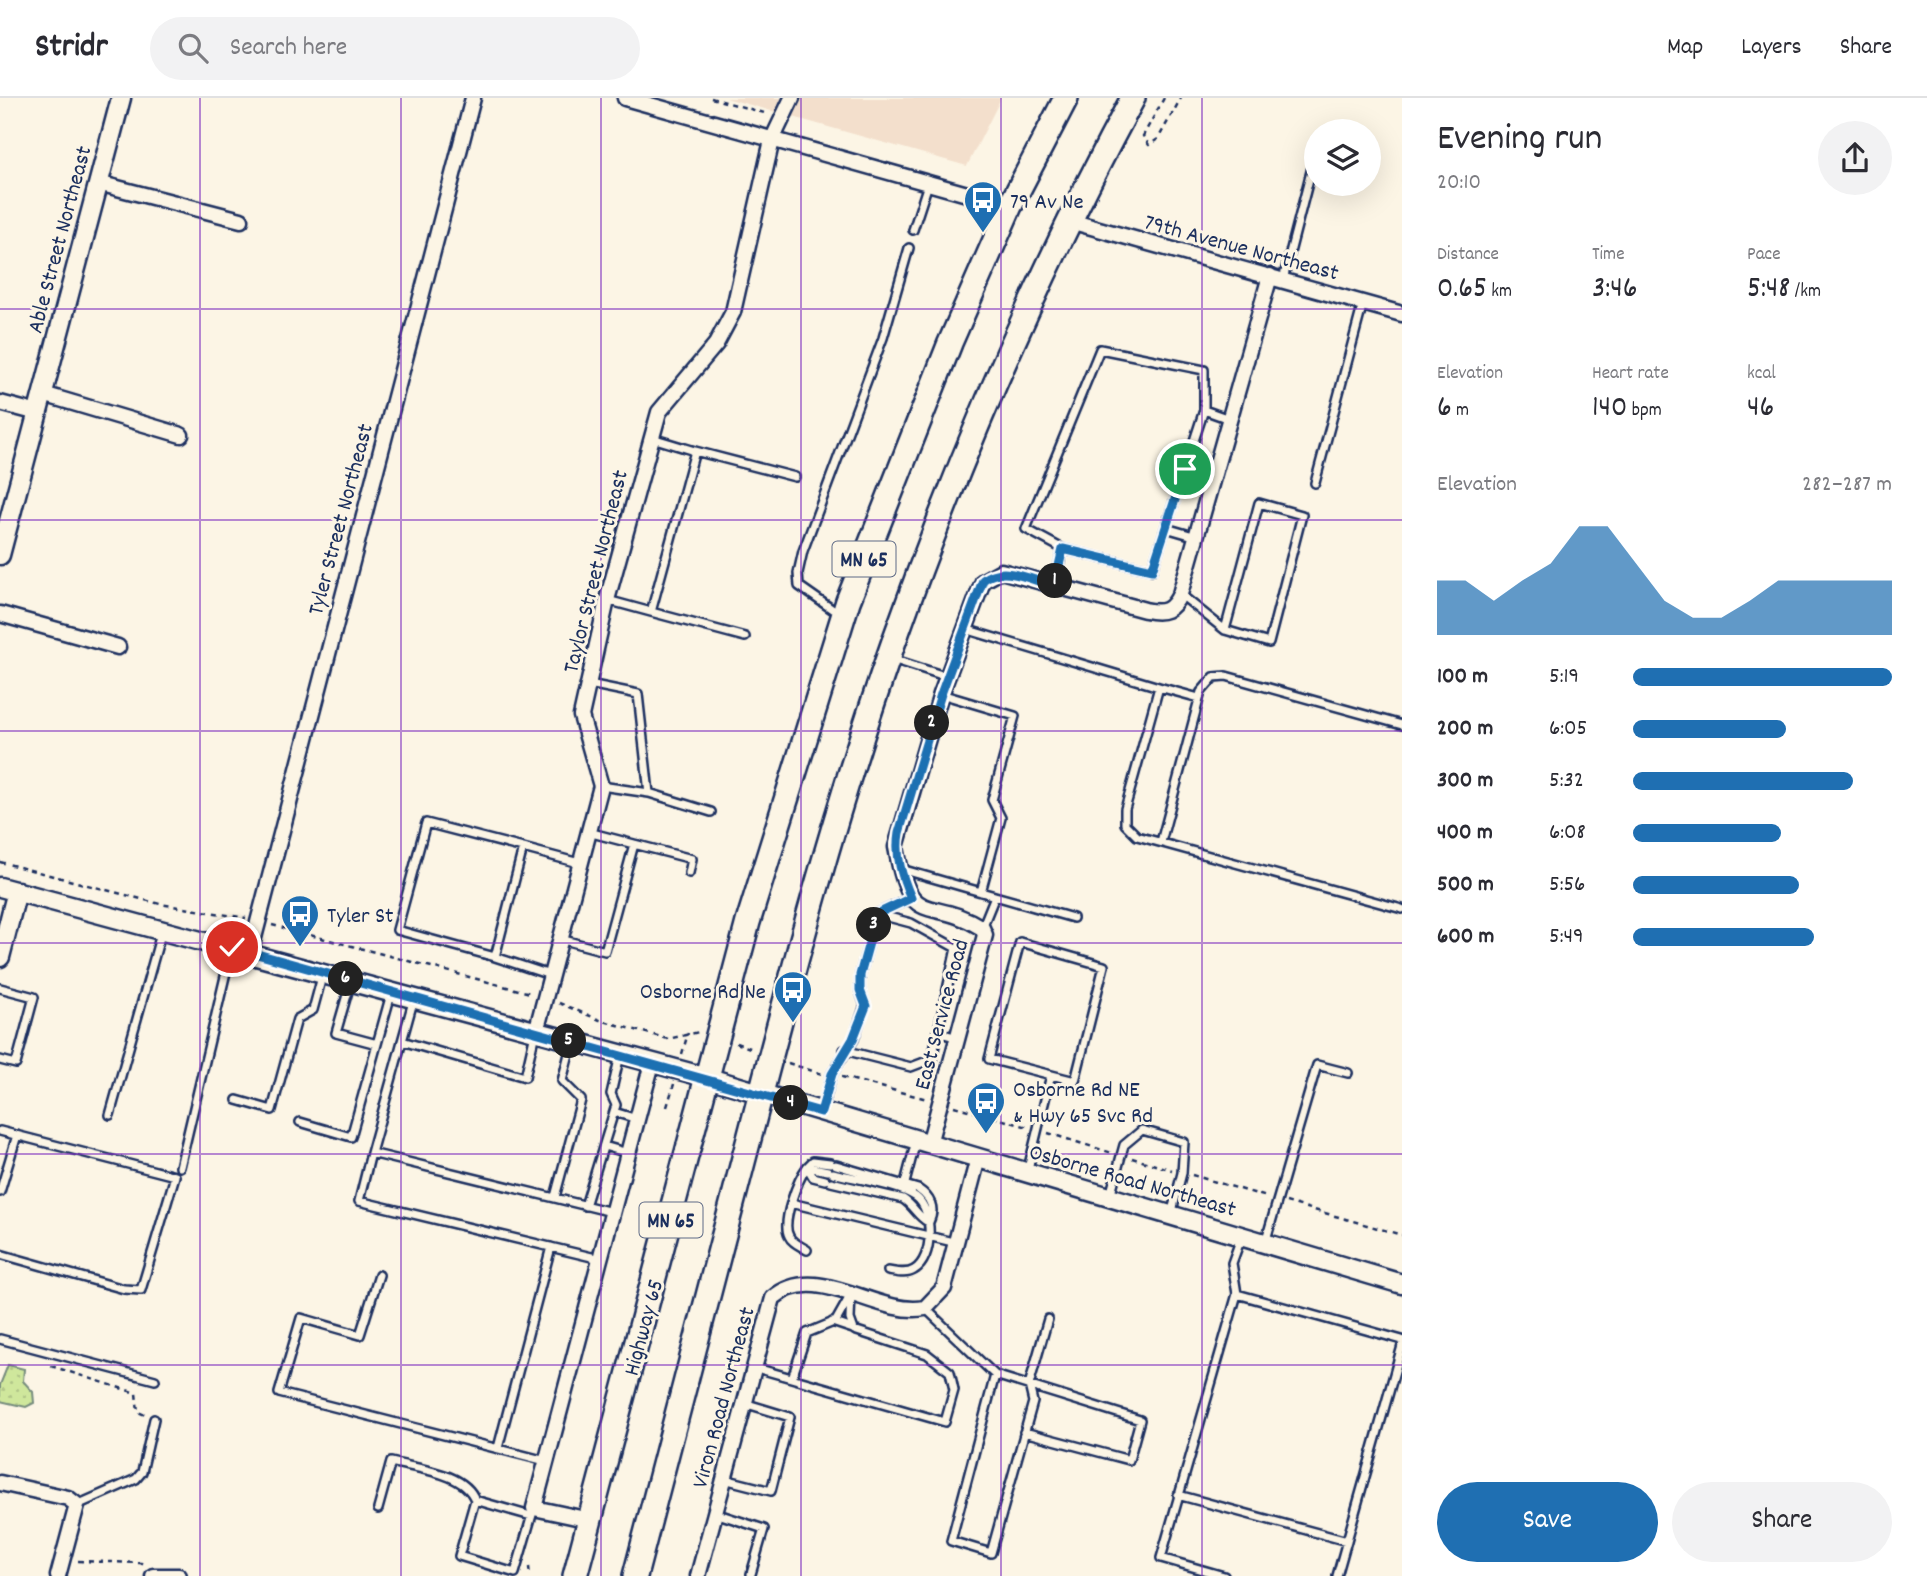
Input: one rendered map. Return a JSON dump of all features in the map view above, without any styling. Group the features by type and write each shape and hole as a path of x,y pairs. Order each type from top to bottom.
{"highway":[{"name":"MN 65","path":"709,1078 748,922 843,617 920,415 1010,206 1066,98"},
{"name":"MN 65","path":"635,1576 760,1094 822,868 888,657 996,383 1070,221 1133,98"},
{"name":"Highway 65","path":"575,1576 709,1078"}],"street":[{"name":"Able Street Northeast","path":"0,555 121,98"},
{"name":"Tyler Street Northeast","path":"250,953 473,98"},
{"path":"625,98 1010,206"},
{"name":"Taylor Street Northeast","path":"601,786 581,716 607,600 659,412 716,344 733,312 772,139 792,98"},
{"path":"98,183 241,220"},
{"name":"79th Avenue Northeast","path":"1070,221 1402,314"},
{"path":"911,898 900,869 896,846 941,694 983,580 992,573 1001,572 1159,613 1170,610 1180,594 1229,419 1277,278"},
{"path":"43,394 181,435"},
{"path":"0,403 38,413"},
{"path":"0,614 118,647"},
{"path":"536,1032 601,786"},
{"path":"0,957 9,889"},
{"name":"Osborne Road Northeast","path":"9,889 232,947 709,1078 1402,1284"},
{"name":"East Service Road","path":"911,898 921,907 971,921 982,928 985,935 958,1038 923,1142"},
{"path":"590,1520 533,1512 652,1063"},
{"path":"925,1308 944,1288 978,1158"},
{"name":"Viron Road Northeast","path":"698,1576 773,1298 782,1290 798,1284 850,1294 904,1309 925,1308"},
{"path":"0,1483 68,1498 77,1505 58,1576"},
{"path":"153,1576 179,1576"}],"lane":[{"path":"913,230 928,184"},
{"path":"1277,278 1304,191"},
{"path":"843,617 799,586 798,573 803,551 883,338 908,248"},
{"path":"1315,483 1363,303"},
{"path":"1100,349 1204,370 1204,410 1152,570 1063,549 1026,529 1100,349"},
{"path":"1204,410 1229,419"},
{"path":"652,438 795,477"},
{"path":"651,612 695,451"},
{"path":"1180,594 1225,630 1269,643 1302,514 1259,503 1225,630"},
{"path":"1166,528 1197,537"},
{"path":"1054,586 1063,549"},
{"path":"607,600 745,637"},
{"path":"964,629 1199,698"},
{"path":"888,657 948,677"},
{"path":"1161,842 1199,698 1208,681 1214,677 1226,676 1402,725"},
{"path":"588,684 638,694 649,793"},
{"path":"1159,687 1125,817 1125,824 1138,836 1402,909"},
{"path":"941,694 1015,716 992,800 1001,818 981,892"},
{"path":"601,786 649,793 711,812"},
{"path":"550,975 397,930 426,823 579,863"},
{"path":"588,832 692,859 689,873"},
{"path":"559,939 605,951 634,844"},
{"path":"495,957 523,848"},
{"path":"900,869 1073,918"},
{"path":"982,928 995,896"},
{"path":"821,1112 832,1074 853,1039 866,1006 860,990 860,975 877,914 911,898"},
{"path":"844,1050 911,1067 932,1059 956,948 911,923 877,914"},
{"path":"110,1115 162,929"},
{"path":"1020,942 1104,965 1075,1081 1051,1075 989,1059 1020,942"},
{"path":"180,1167 232,947"},
{"path":"237,1100 272,1110 297,1019 313,1010 323,972"},
{"path":"351,981 336,1033 377,1044"},
{"path":"0,988 34,997 16,1064 0,1060"},
{"path":"300,1122 351,1138 392,992"},
{"path":"414,998 359,1201 600,1259"},
{"path":"402,1041 524,1077 536,1032"},
{"path":"937,1032 958,1038"},
{"path":"555,1197 581,1100 562,1081 572,1042"},
{"path":"585,1206 616,1105 611,1094 620,1055"},
{"path":"1265,1243 1317,1065 1348,1073"},
{"path":"1027,1173 1051,1075"},
{"path":"614,1112 637,1119"},
{"path":"0,1130 174,1175 141,1290 124,1289 0,1254"},
{"path":"1109,1197 1124,1145 1142,1130 1184,1142 1181,1173 1171,1216"},
{"path":"0,1192 17,1135"},
{"path":"905,1183 923,1142"},
{"path":"604,1146 628,1153"},
{"path":"371,1153 612,1212"},
{"path":"807,1250 788,1236 786,1228 799,1177 807,1167 913,1195 924,1207 929,1223"},
{"path":"830,1172 905,1183 927,1195 933,1214 929,1223 928,1247 916,1269 908,1273 888,1271"},
{"path":"791,1203 957,1243"},
{"path":"1224,1576 1161,1558 1237,1294 1232,1263 1241,1236"},
{"path":"498,1448 551,1247"},
{"path":"379,1275 360,1335 301,1318 279,1393 546,1461"},
{"path":"792,1378 807,1333 839,1317 850,1294"},
{"path":"850,1294 853,1329"},
{"path":"1237,1294 1402,1340"},
{"path":"925,1308 995,1375 1140,1420 1129,1460 1024,1432"},
{"path":"995,1375 951,1541 991,1553 1033,1402 1030,1385 1048,1318"},
{"path":"753,1367 945,1422 954,1383 946,1367 927,1354 832,1322"},
{"path":"0,1339 155,1380"},
{"path":"1337,1576 1402,1346"},
{"path":"723,1479 771,1491 790,1417 743,1403"},
{"path":"77,1505 136,1479 142,1472 154,1419"},
{"path":"378,1509 391,1462 458,1480 471,1489 475,1500 459,1556 515,1573 533,1512 475,1500"},
{"path":"1178,1495 1347,1541"},
{"path":"715,1513 764,1529 751,1574"}],"path":[{"path":"711,98 782,118"},
{"path":"1164,98 1143,136 1149,145 1157,139 1181,98"},
{"path":"51,1366 136,1393 138,1412 154,1419"},
{"path":"62,1561 141,1563 153,1576"}],"shaded area":[{"path":"726,98 1001,98 967,166"}],"green space":[{"path":"8,1365 24,1369 23,1381 33,1392 34,1403 26,1407 0,1401 0,1385"}],"place":[{"name":"79 Av Ne","path":"983,234"},
{"name":"Tyler St","path":"300,948"},
{"name":"Osborne Rd Ne","path":"793,1024"},
{"name":"Osborne Rd NE & Hwy 65 Svc Rd","path":"986,1135"}],"route":[{"path":"232,947 709,1078 821,1112 832,1074 853,1039 866,1006 860,990 860,975 877,914 911,898 904,883 896,846 941,694 983,580 992,573 1001,572 1054,586 1063,549 1152,570 1185,469"}]}
